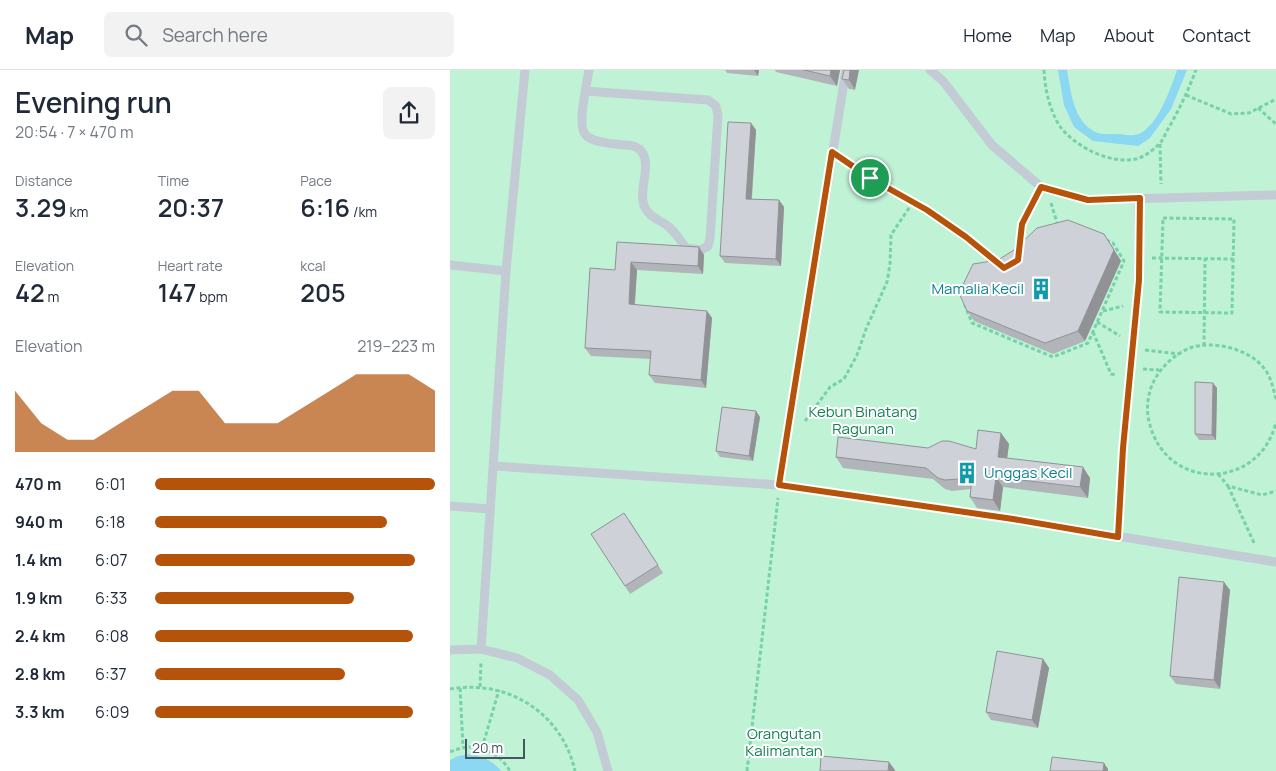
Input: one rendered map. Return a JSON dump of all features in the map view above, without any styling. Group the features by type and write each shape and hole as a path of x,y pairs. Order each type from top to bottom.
{"lane":[{"path":"481,649 506,271 525,70"},
{"path":"585,91 708,100 716,106 718,115 708,246 701,250 686,248 669,227 646,211 642,199 645,163 641,151 632,145 610,144 589,138 583,133 585,91 589,70"},
{"path":"779,485 846,70"},
{"path":"930,70 943,81 992,145 1044,188 1088,200 1276,195"},
{"path":"1118,537 1132,346 1139,280 1140,198"},
{"path":"450,265 506,271"},
{"path":"494,466 779,485 1013,519 1276,562"},
{"path":"450,506 490,510"},
{"path":"450,650 481,649 517,658 550,675 578,700 597,732 608,771"}],"path":[{"path":"1044,70 1049,104 1060,126 1077,142 1097,154 1119,160 1136,159 1160,144 1186,95 1196,70"},
{"path":"1186,95 1231,114 1249,113 1276,99"},
{"path":"1258,108 1276,124"},
{"path":"1160,144 1162,197"},
{"path":"832,152 870,178 913,202 966,237 1004,268"},
{"path":"1044,188 1060,232"},
{"path":"1018,260 1022,224 1044,188"},
{"path":"787,439 804,422 830,387 844,379 857,355 866,329 887,282 891,235 913,202"},
{"path":"1162,218 1234,219 1232,313 1160,312 1162,258 1162,218"},
{"path":"1076,228 1113,243 1124,261 1088,343 1053,356 972,324 964,303 979,272 1004,268 1018,260 1044,236 1060,232 1076,228"},
{"path":"1162,258 1233,259"},
{"path":"1204,346 1205,259"},
{"path":"1102,311 1137,303"},
{"path":"1097,322 1132,346 1180,354"},
{"path":"1093,332 1111,374 1130,376"},
{"path":"1276,399 1272,383 1263,368 1250,356 1232,348 1213,344 1193,348 1172,358 1158,372 1149,393 1147,415 1154,438 1166,456 1185,469 1211,475 1230,473 1250,463 1263,452 1273,436 1276,422"},
{"path":"1218,474 1228,486 1262,561"},
{"path":"747,771 779,485"},
{"path":"1228,486 1262,495 1276,491"},
{"path":"480,687 481,649"},
{"path":"450,689 480,687 499,690 526,702 549,720 566,744 575,771"},
{"path":"460,688 463,747"},
{"path":"482,748 499,690"},
{"path":"450,752 463,747 482,748 498,756 510,771"}],"green space":[{"name":"Kebun Binatang Ragunan","path":"450,70 1276,70 1276,771 450,771"}],"water":[{"path":"1058,70 1067,70 1074,105 1088,127 1100,134 1132,135 1144,131 1150,126 1164,103 1177,70 1187,70 1171,109 1150,138 1138,146 1093,141 1074,127 1064,105"},
{"path":"471,754 488,760 501,771 450,771 450,760 458,756"}],"building":[{"path":"804,70 831,70 830,76"},
{"path":"844,70 850,70 849,80 842,79"},
{"path":"728,122 751,123 746,199 779,200 776,259 720,256"},
{"name":"Mamalia Kecil","path":"1068,220 1104,234 1114,250 1078,331 1045,343 967,311 959,293 973,264 998,260 1014,250 1037,228"},
{"path":"617,242 699,247 698,266 631,262 629,304 707,311 701,380 649,375 651,351 585,348 590,268 615,270"},
{"path":"1195,382 1213,383 1212,435 1195,434"},
{"path":"722,407 756,411 749,456 716,451"},
{"path":"978,430 1001,433 998,457 1083,467 1080,487 996,477 993,500 970,497 972,478 945,480 938,478 926,468 836,457 838,437 928,448 942,441 949,441 976,449"},
{"path":"624,513 658,565 625,586 591,534"},
{"path":"1179,577 1224,582 1214,680 1170,676"},
{"path":"997,651 1043,659 1032,720 986,712"},
{"path":"821,756 889,762 888,771 820,771"},
{"path":"1052,757 1104,763 1103,771 1050,771"}],"place":[{"name":"Mamalia Kecil","path":"1041,289"},
{"name":"Unggas Kecil","path":"967,473"}],"route":[{"path":"832,152 870,178 927,210 966,237 1004,268 1018,260 1022,224 1041,187 1088,200 1140,198 1139,280 1123,448 1118,537 1013,519 779,485 832,152"}],"park label":[{"name":"Orangutan Kalimantan","path":"784,742"}]}
